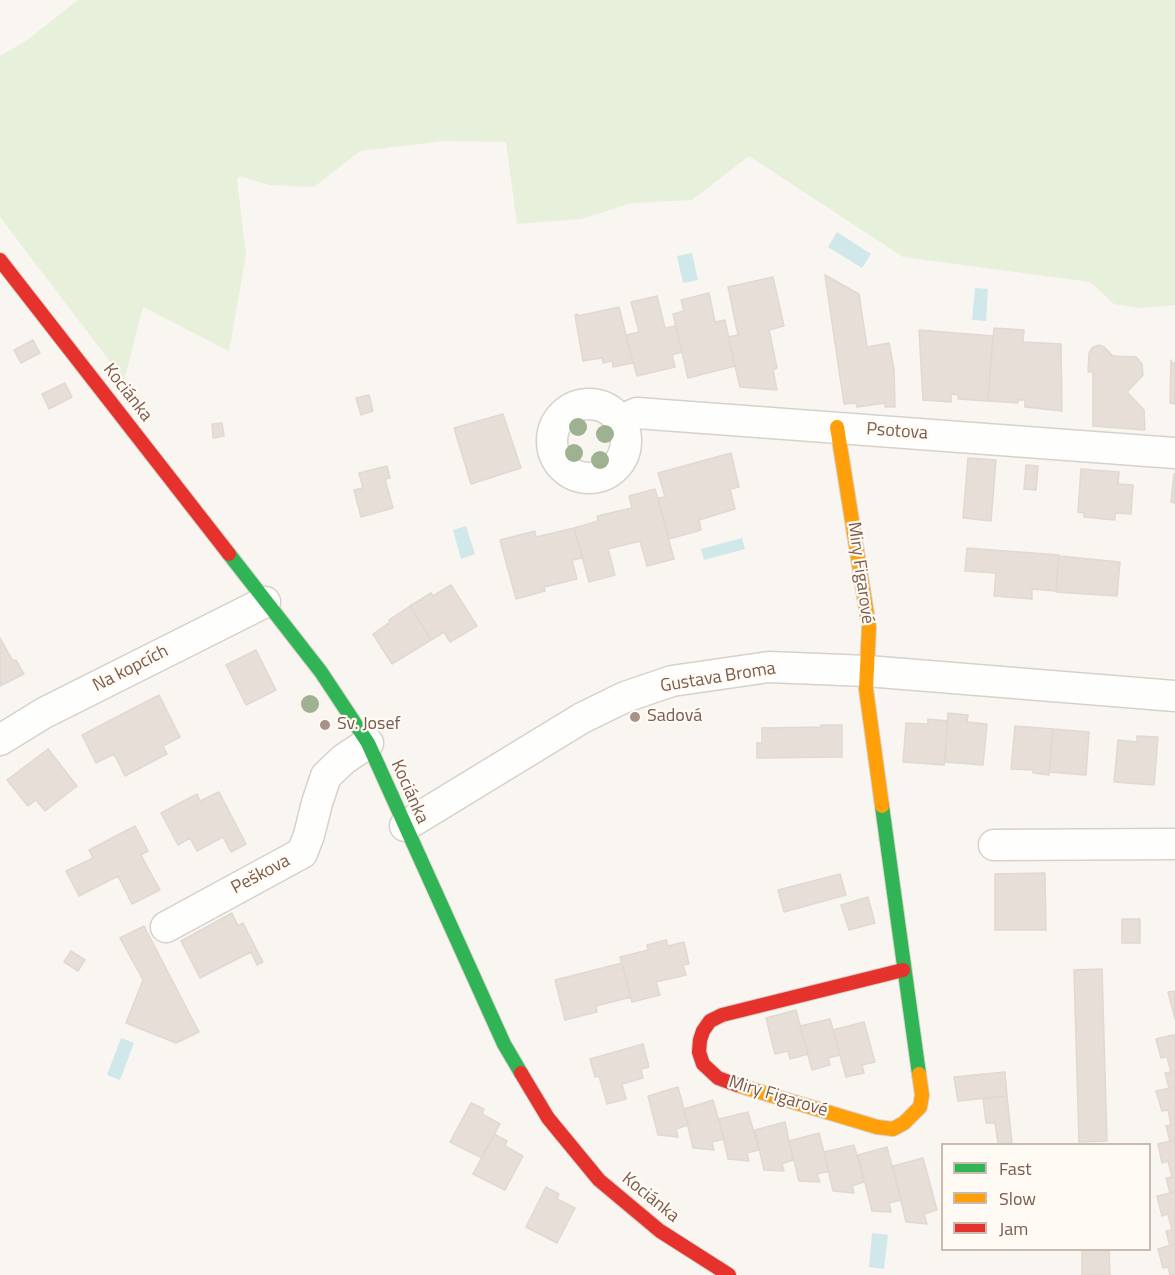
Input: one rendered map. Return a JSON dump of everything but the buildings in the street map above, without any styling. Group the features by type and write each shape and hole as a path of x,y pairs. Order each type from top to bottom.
{"street":[{"name":"Kociánka","path":"0,260 321,672 368,743 504,1044 548,1118 599,1180 660,1231 729,1275"},
{"name":"Psotova","path":"620,420 637,413 1175,453"},
{"name":"Miry Figarové","path":"837,427 869,627 866,689 922,1095 920,1107 904,1123 893,1129 877,1127 729,1083 718,1078 703,1064 699,1053 703,1031 710,1021 722,1015 903,970"},
{"name":"Na kopcích","path":"0,740 44,713 265,602"},
{"name":"Gustava Broma","path":"405,826 582,718 625,697 672,681 769,667 867,671 1175,696"},
{"name":"Peškova","path":"166,927 302,853 326,776 344,759 368,743"},
{"path":"994,845 1175,844"}],"green space":[{"path":"78,0 1175,0 1175,305 1140,308 1114,304 1090,282 903,257 749,156 692,200 632,203 581,219 517,224 506,142 444,141 360,151 314,187 269,185 240,176 237,180 246,255 229,351 143,307 124,380 0,217 0,56 26,41"}],"water":[{"path":"837,232 871,254 862,268 828,247"},
{"path":"692,253 698,280 683,283 677,256"},
{"path":"975,288 988,289 986,321 972,320"},
{"path":"466,526 475,554 461,559 453,530"},
{"path":"742,538 745,549 704,560 701,549"},
{"path":"121,1038 134,1043 120,1080 107,1075"},
{"path":"872,1233 888,1235 884,1269 869,1267"}],"traffic: fast":[{"path":"229,554 321,672 368,743 504,1044 521,1073"},
{"path":"882,806 919,1074"}],"traffic: slow":[{"path":"837,427 869,627 866,689 882,806"},
{"path":"737,1085 877,1127 893,1129 904,1123 920,1107 922,1095 919,1074"}],"traffic: jam":[{"path":"0,260 229,554"},
{"path":"737,1085 718,1078 703,1064 699,1052 700,1040 710,1021 722,1015 903,970"},
{"path":"521,1073 548,1118 599,1180 660,1231 729,1275"}],"place":[{"name":"Sadová","path":"635,717"},
{"name":"Sv. Josef","path":"325,725"}]}
